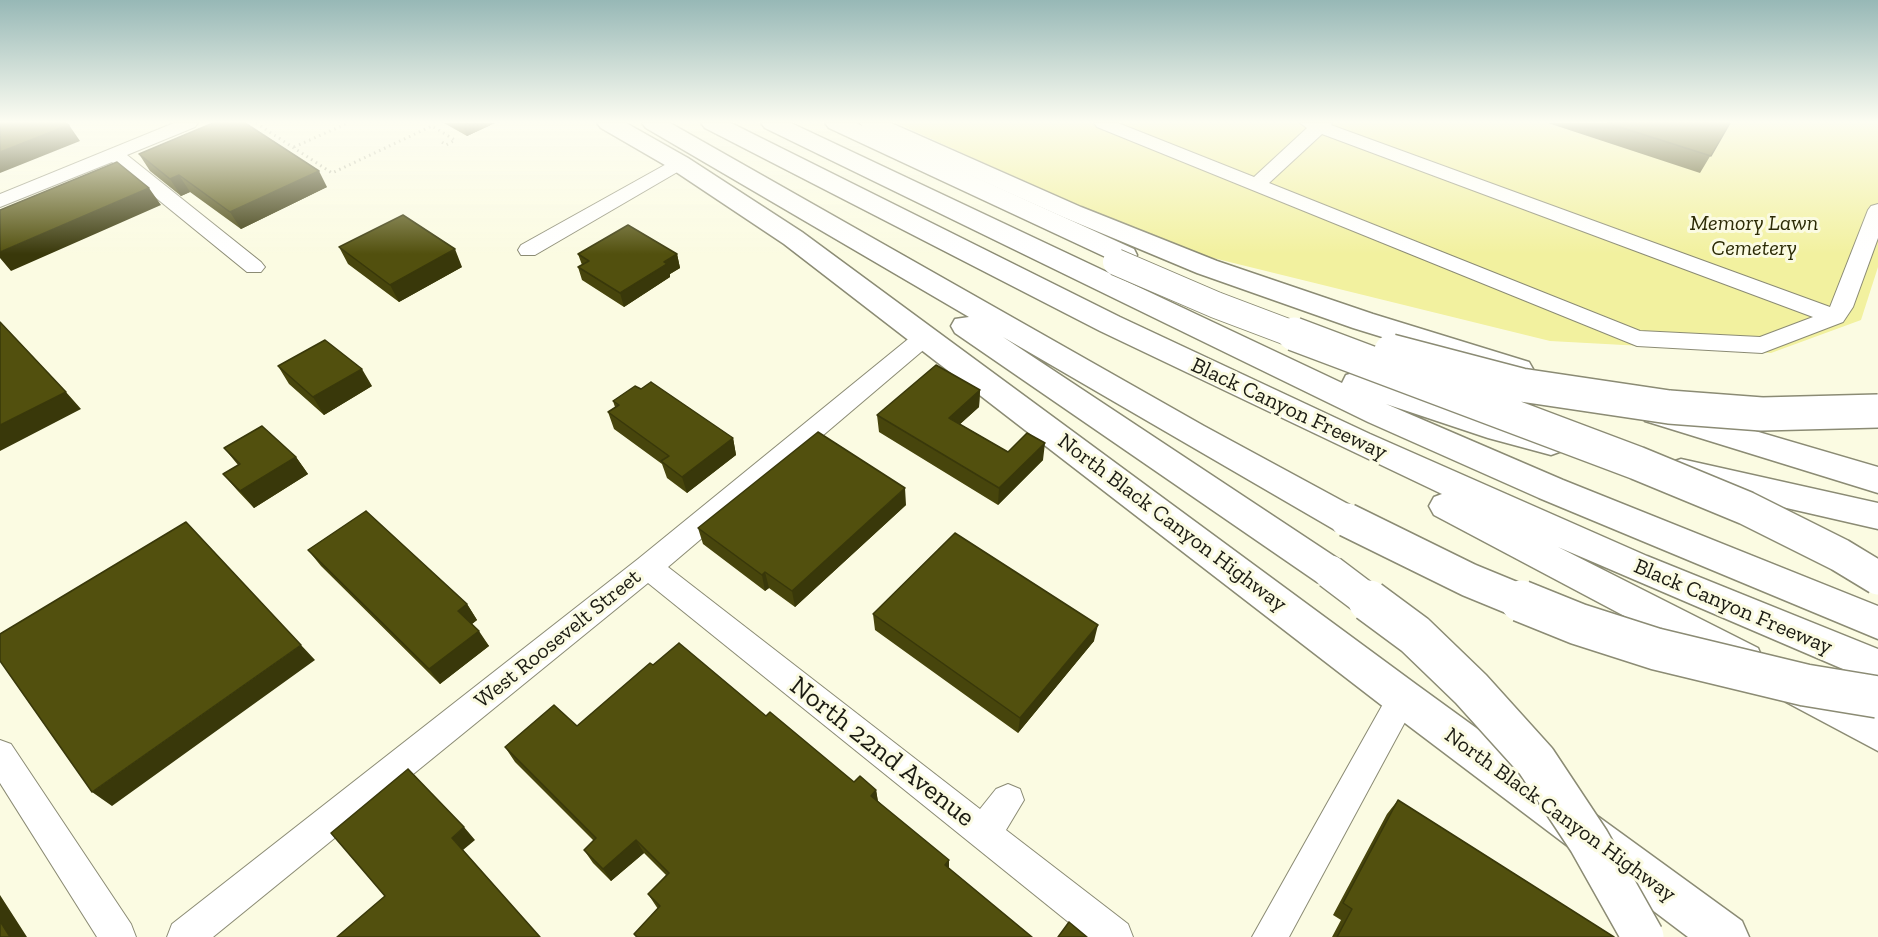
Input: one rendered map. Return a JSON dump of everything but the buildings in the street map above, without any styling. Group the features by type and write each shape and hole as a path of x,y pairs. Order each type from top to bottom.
{"main road":[{"name":"North Black Canyon Highway","path":"685,167 793,238 926,336 1403,698 1726,937"},
{"path":"729,167 1193,434 1347,520 1469,580 1578,624 1656,649 1804,685 1878,697"},
{"name":"Black Canyon Freeway","path":"799,167 1110,324 1507,510 1878,667"},
{"name":"Black Canyon Freeway","path":"864,167 1379,414 1529,480 1878,623"},
{"path":"930,167 1215,306 1648,467 1746,508 1840,555 1878,578"},
{"path":"970,167 1072,212 1207,267 1363,321 1878,480"},
{"path":"790,202 847,246 1330,572 1414,635 1471,688 1536,761 1590,841 1643,937"},
{"path":"1120,259 1283,317 1425,361 1521,385 1669,407 1762,414 1878,411"},
{"path":"1110,324 1247,403 1617,593 1878,732"},
{"path":"1209,333 1499,430 1878,516"}],"street":[{"path":"0,201 83,167"},
{"path":"130,167 254,267"},
{"path":"528,250 673,167"},
{"path":"1213,167 1637,338 1762,345 1835,317 1842,307 1878,210"},
{"path":"1249,181 1265,167"},
{"path":"1429,167 1835,317"},
{"name":"West Roosevelt Street","path":"185,937 648,567 926,336"},
{"name":"North 22nd Avenue","path":"648,567 1115,937"},
{"path":"1270,937 1403,698"},
{"path":"0,755 118,937"},
{"path":"983,832 1008,800"}],"path":[{"path":"323,167 332,173 345,167"}],"green space":[{"name":"Memory Lawn Cemetery","path":"993,167 1878,167 1878,267 1861,320 1771,353 1550,341 1197,254 1124,226"}]}
